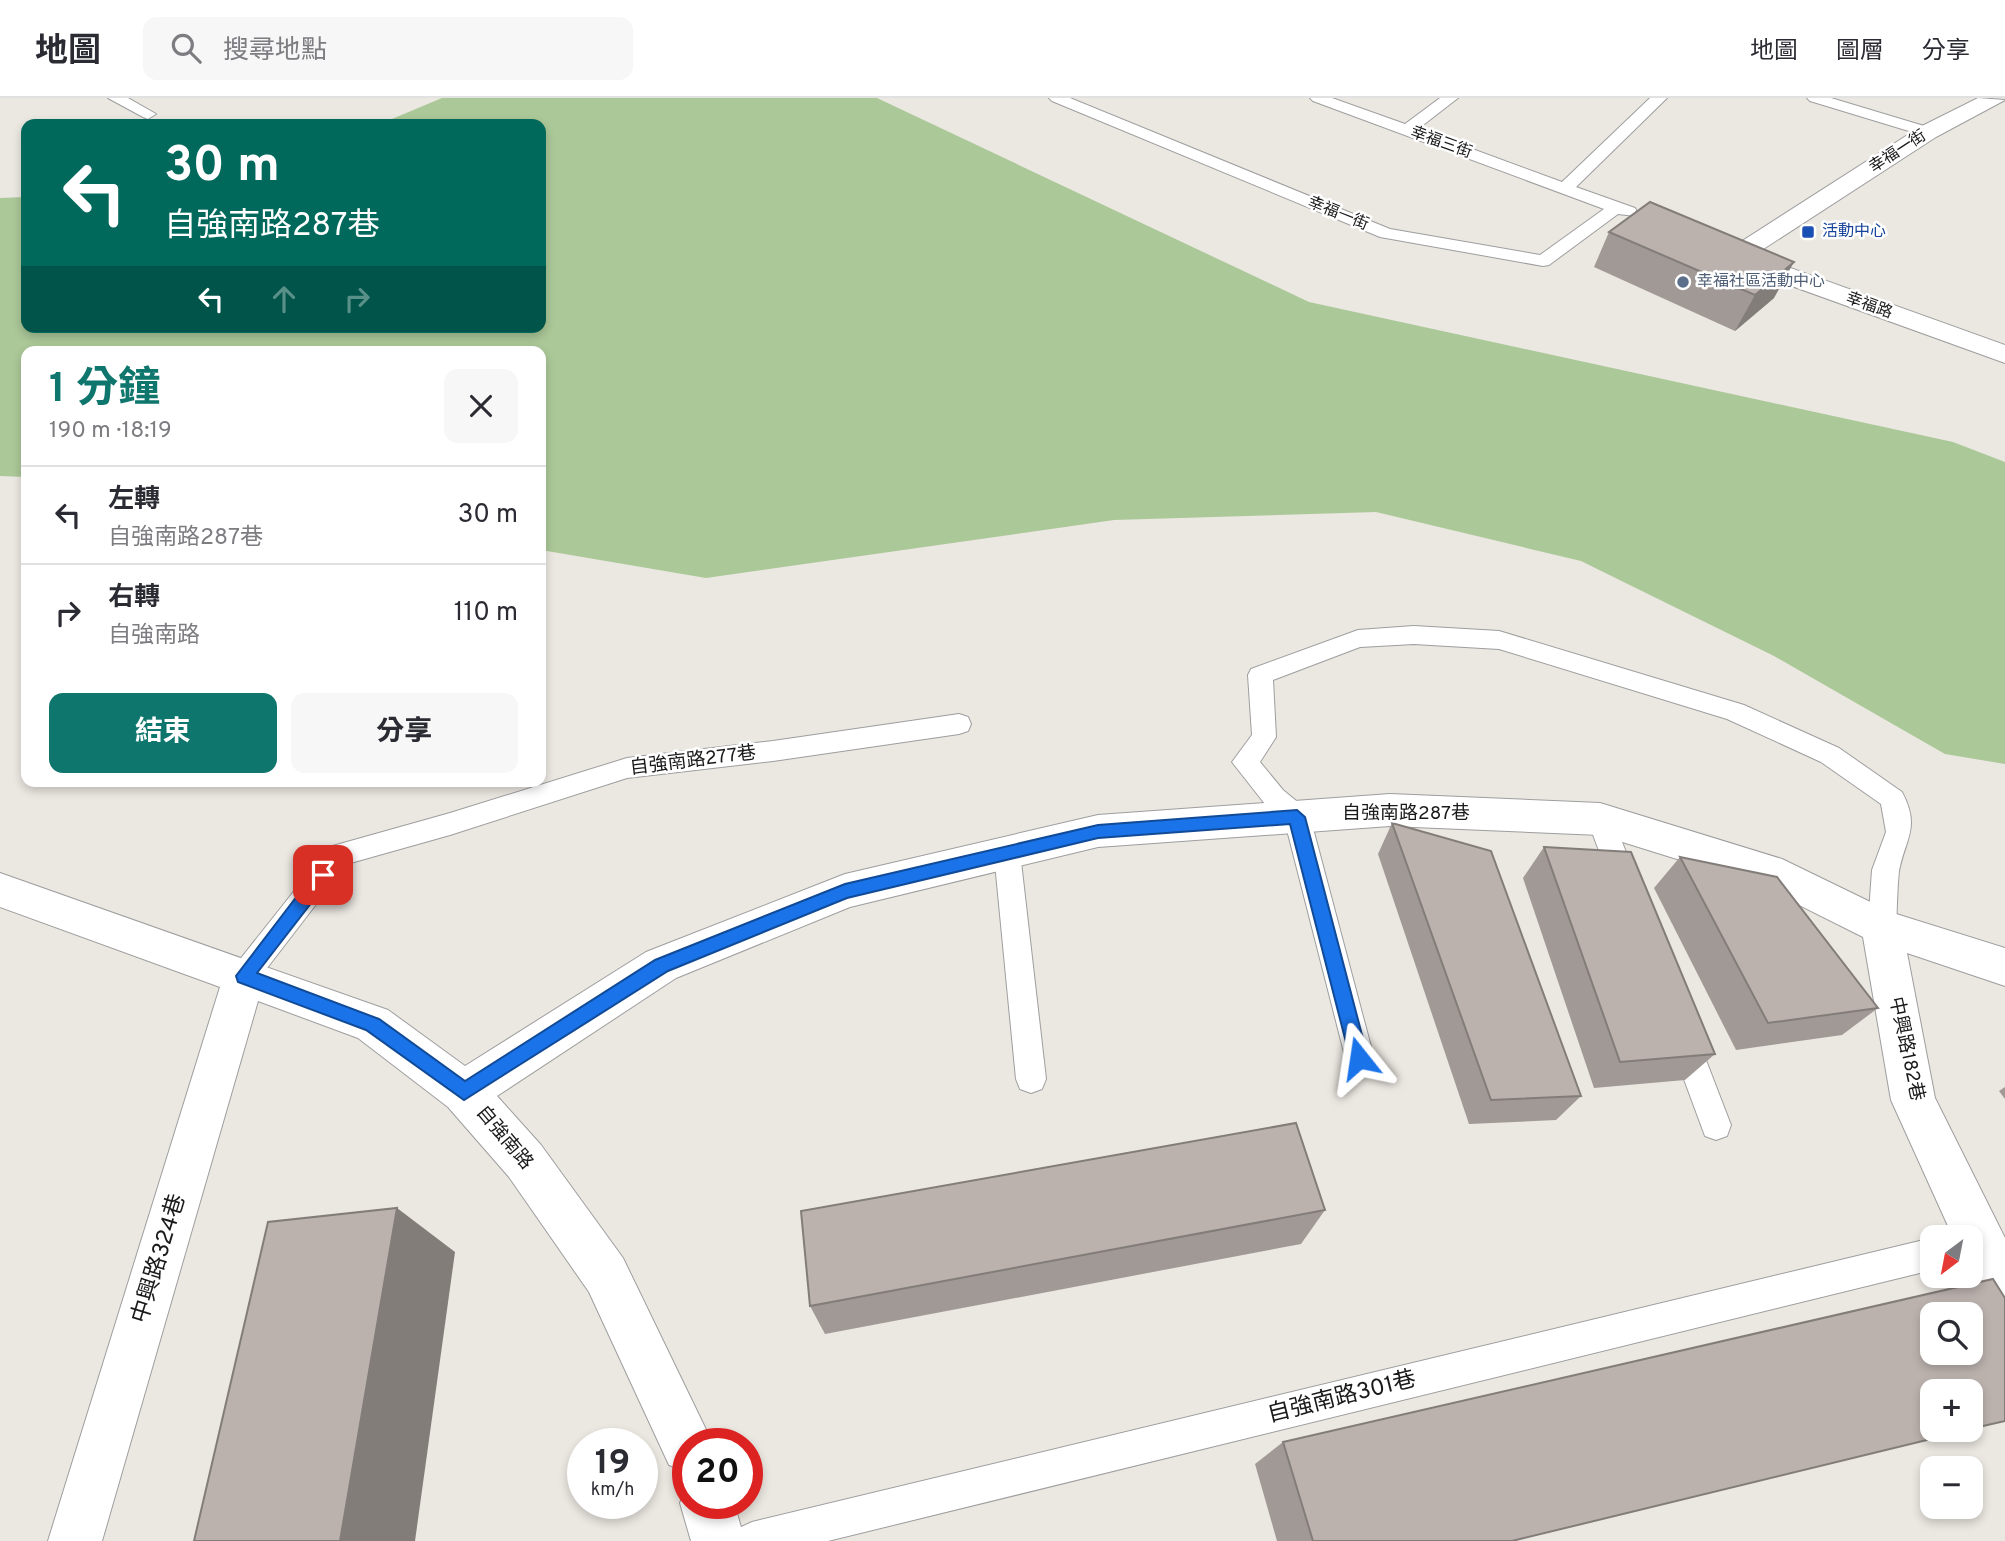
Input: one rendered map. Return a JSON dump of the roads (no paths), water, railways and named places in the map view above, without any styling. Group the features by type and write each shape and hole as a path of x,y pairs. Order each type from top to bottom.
{"street":[{"name":"幸福一街","path":"1728,255 1928,132 1994,98"},
{"name":"幸福路","path":"1728,255 2005,355"},
{"name":"自強南路287巷","path":"464,1092 662,965 845,891 1098,831 1390,810 1601,819 1769,871 1882,927"},
{"name":"自強南路","path":"0,890 373,1024 464,1092 525,1161 606,1275 679,1428"},
{"path":"1882,927 2005,967"},
{"name":"中興路182巷","path":"1882,927 1913,1100 1985,1256"},
{"name":"中興路324巷","path":"75,1541 244,976"},
{"path":"712,1519 718,1541"}],"lane":[{"path":"117,98 148,114"},
{"name":"幸福一街","path":"1057,98 1386,233 1543,261 1617,207"},
{"name":"幸福三街","path":"1318,98 1641,217"},
{"path":"1407,130 1450,98"},
{"path":"1565,188 1659,98"},
{"path":"1815,98 1928,132"},
{"path":"1359,1058 1297,817 1274,797 1245,762 1264,737 1260,675 1358,639 1414,635 1499,640 1735,712 1830,755 1893,799 1899,832 1886,870 1882,927"},
{"name":"自強南路277巷","path":"244,976 338,855 450,824 626,768 773,751 959,724"},
{"path":"1601,819 1634,908"},
{"path":"1007,853 1031,1079"},
{"path":"1673,1010 1716,1125"},
{"name":"自強南路301巷","path":"752,1541 1920,1257"}],"place":[{"name":"活動中心","path":"1808,232"},
{"name":"幸福社區活動中心","path":"1683,282"}]}
